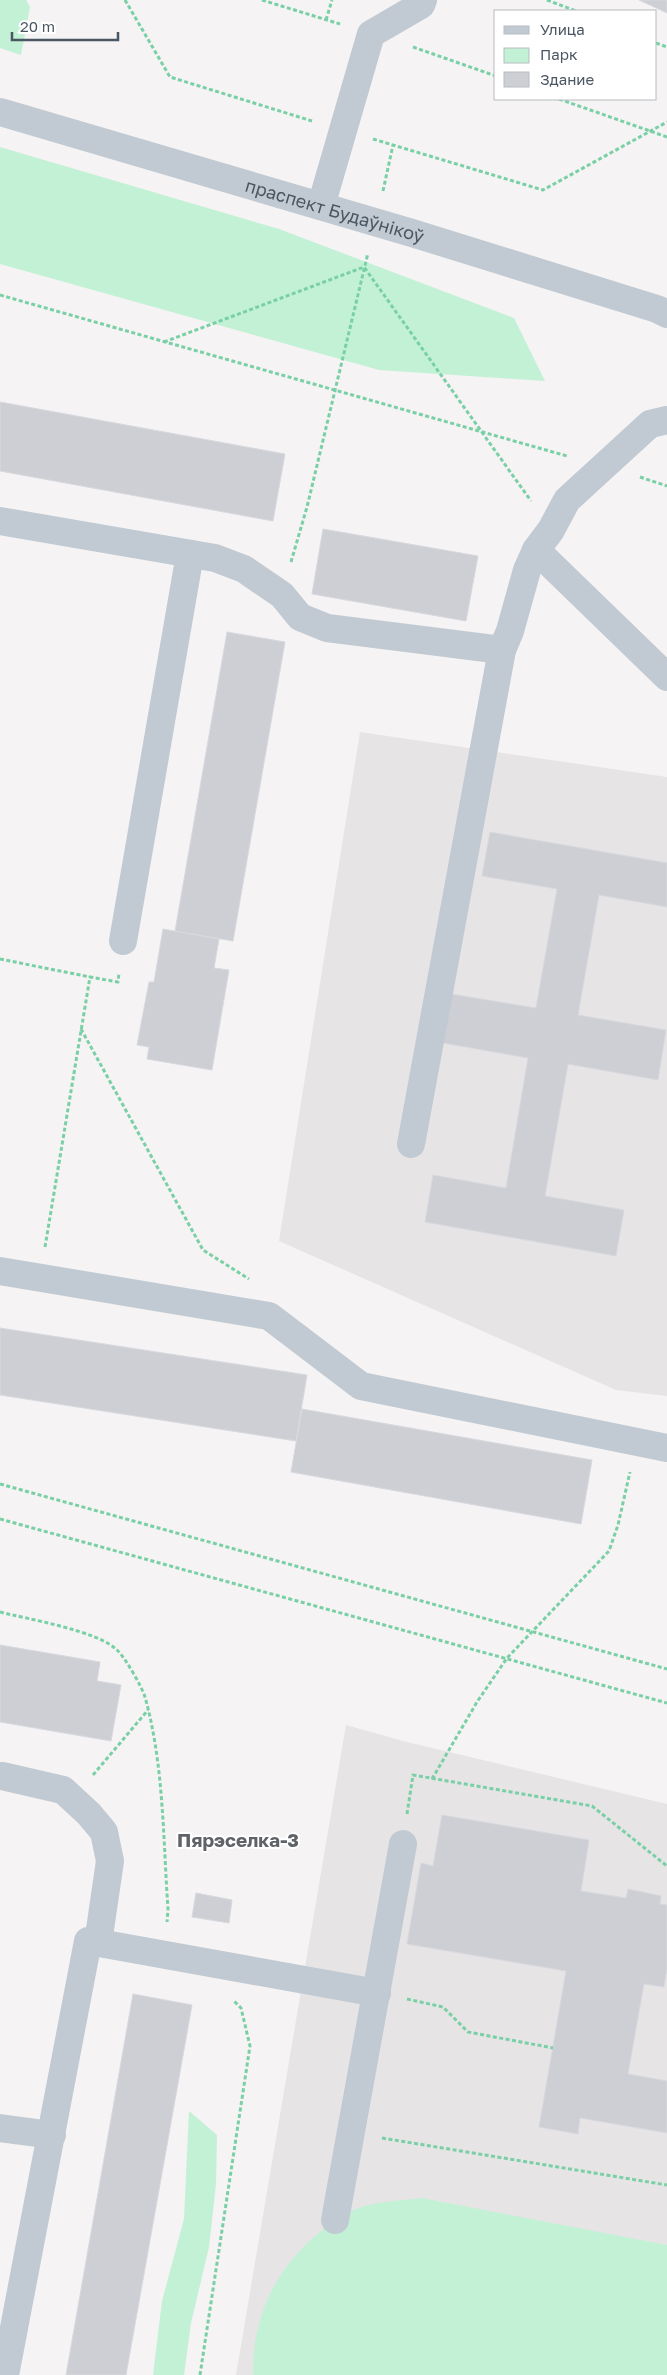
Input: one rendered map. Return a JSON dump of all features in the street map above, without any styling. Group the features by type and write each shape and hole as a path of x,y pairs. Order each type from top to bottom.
{"street":[{"path":"320,206 344,131 371,34 421,5 423,0"},
{"name":"праспект Будаўнікоў","path":"0,112 376,222 657,309 667,314"},
{"path":"411,1144 502,650 510,631 527,570 567,500 650,424 667,420"},
{"path":"0,521 215,558 244,569 282,595 300,617 327,628 502,650"},
{"path":"544,540 667,677"},
{"path":"123,941 190,554"},
{"path":"0,1271 269,1316 361,1386 667,1448"},
{"path":"2,1776 62,1790 89,1814 104,1832 110,1861 98,1943"},
{"path":"335,2220 403,1844"},
{"path":"5,2375 88,1941 377,1993"},
{"path":"0,2128 52,2136"}],"path":[{"path":"125,0 170,77 542,190 667,122"},
{"path":"326,20 332,0"},
{"path":"548,0 573,10"},
{"path":"562,100 667,137"},
{"path":"282,595 307,507 393,145"},
{"path":"164,342 364,267"},
{"path":"364,267 483,434 544,540"},
{"path":"0,295 334,392 605,466 667,486"},
{"path":"0,959 118,982 123,941"},
{"path":"40,1278 90,977"},
{"path":"81,1028 203,1250 252,1281"},
{"path":"432,1778 477,1702 507,1658 609,1551 618,1525 637,1442"},
{"path":"0,1484 667,1669"},
{"path":"0,1519 667,1703"},
{"path":"0,1612 59,1626 91,1636 118,1650 145,1695 157,1761 168,1909 163,1955"},
{"path":"73,1799 148,1710"},
{"path":"403,1844 413,1775 592,1806 667,1866"},
{"path":"196,1961 241,2008 250,2046 200,2375"},
{"path":"377,1993 443,2006 468,2032 553,2048"},
{"path":"352,2133 667,2185"}],"shaded area":[{"path":"360,732 667,777 667,1396 616,1390 279,1241"},
{"path":"346,1725 403,1741 667,1804 667,2375 236,2375"}],"green space":[{"path":"0,0 26,0 30,7 21,55 0,48"},
{"path":"0,147 279,229 514,318 545,381 379,370 0,264"},
{"path":"189,2111 217,2135 216,2184 209,2247 191,2323 184,2375 153,2375 162,2301 184,2219"},
{"path":"422,2198 667,2245 667,2375 253,2375 257,2334 269,2296 290,2262 304,2246 331,2223 351,2211 377,2203"}],"building":[{"path":"639,0 667,0 667,13"},
{"path":"0,402 285,454 273,521 0,471"},
{"path":"323,529 478,556 466,621 312,594"},
{"path":"227,632 285,642 233,941 175,931"},
{"path":"490,832 667,863 667,907 599,895 578,1015 666,1030 658,1080 568,1064 545,1196 624,1210 616,1256 425,1222 433,1175 506,1188 528,1058 437,1042 445,993 536,1008 557,889 482,876"},
{"path":"163,929 219,939 214,968 229,970 212,1070 147,1059 149,1047 137,1045 149,982 154,982"},
{"path":"0,1328 307,1375 296,1441 0,1395"},
{"path":"302,1409 592,1460 581,1524 291,1472"},
{"path":"0,1645 100,1662 97,1681 121,1685 111,1741 0,1722"},
{"path":"442,1815 589,1840 581,1891 626,1898 628,1889 661,1896 660,1904 667,1905 667,1968 664,1987 644,1984 628,2074 667,2081 667,2133 580,2118 578,2134 539,2127 566,1971 407,1944 421,1863 433,1866"},
{"path":"196,1893 232,1900 229,1923 192,1917"},
{"path":"133,1994 192,2005 126,2375 66,2375"}],"district":[{"name":"Пярэселка-3","path":"238,1839"}]}
